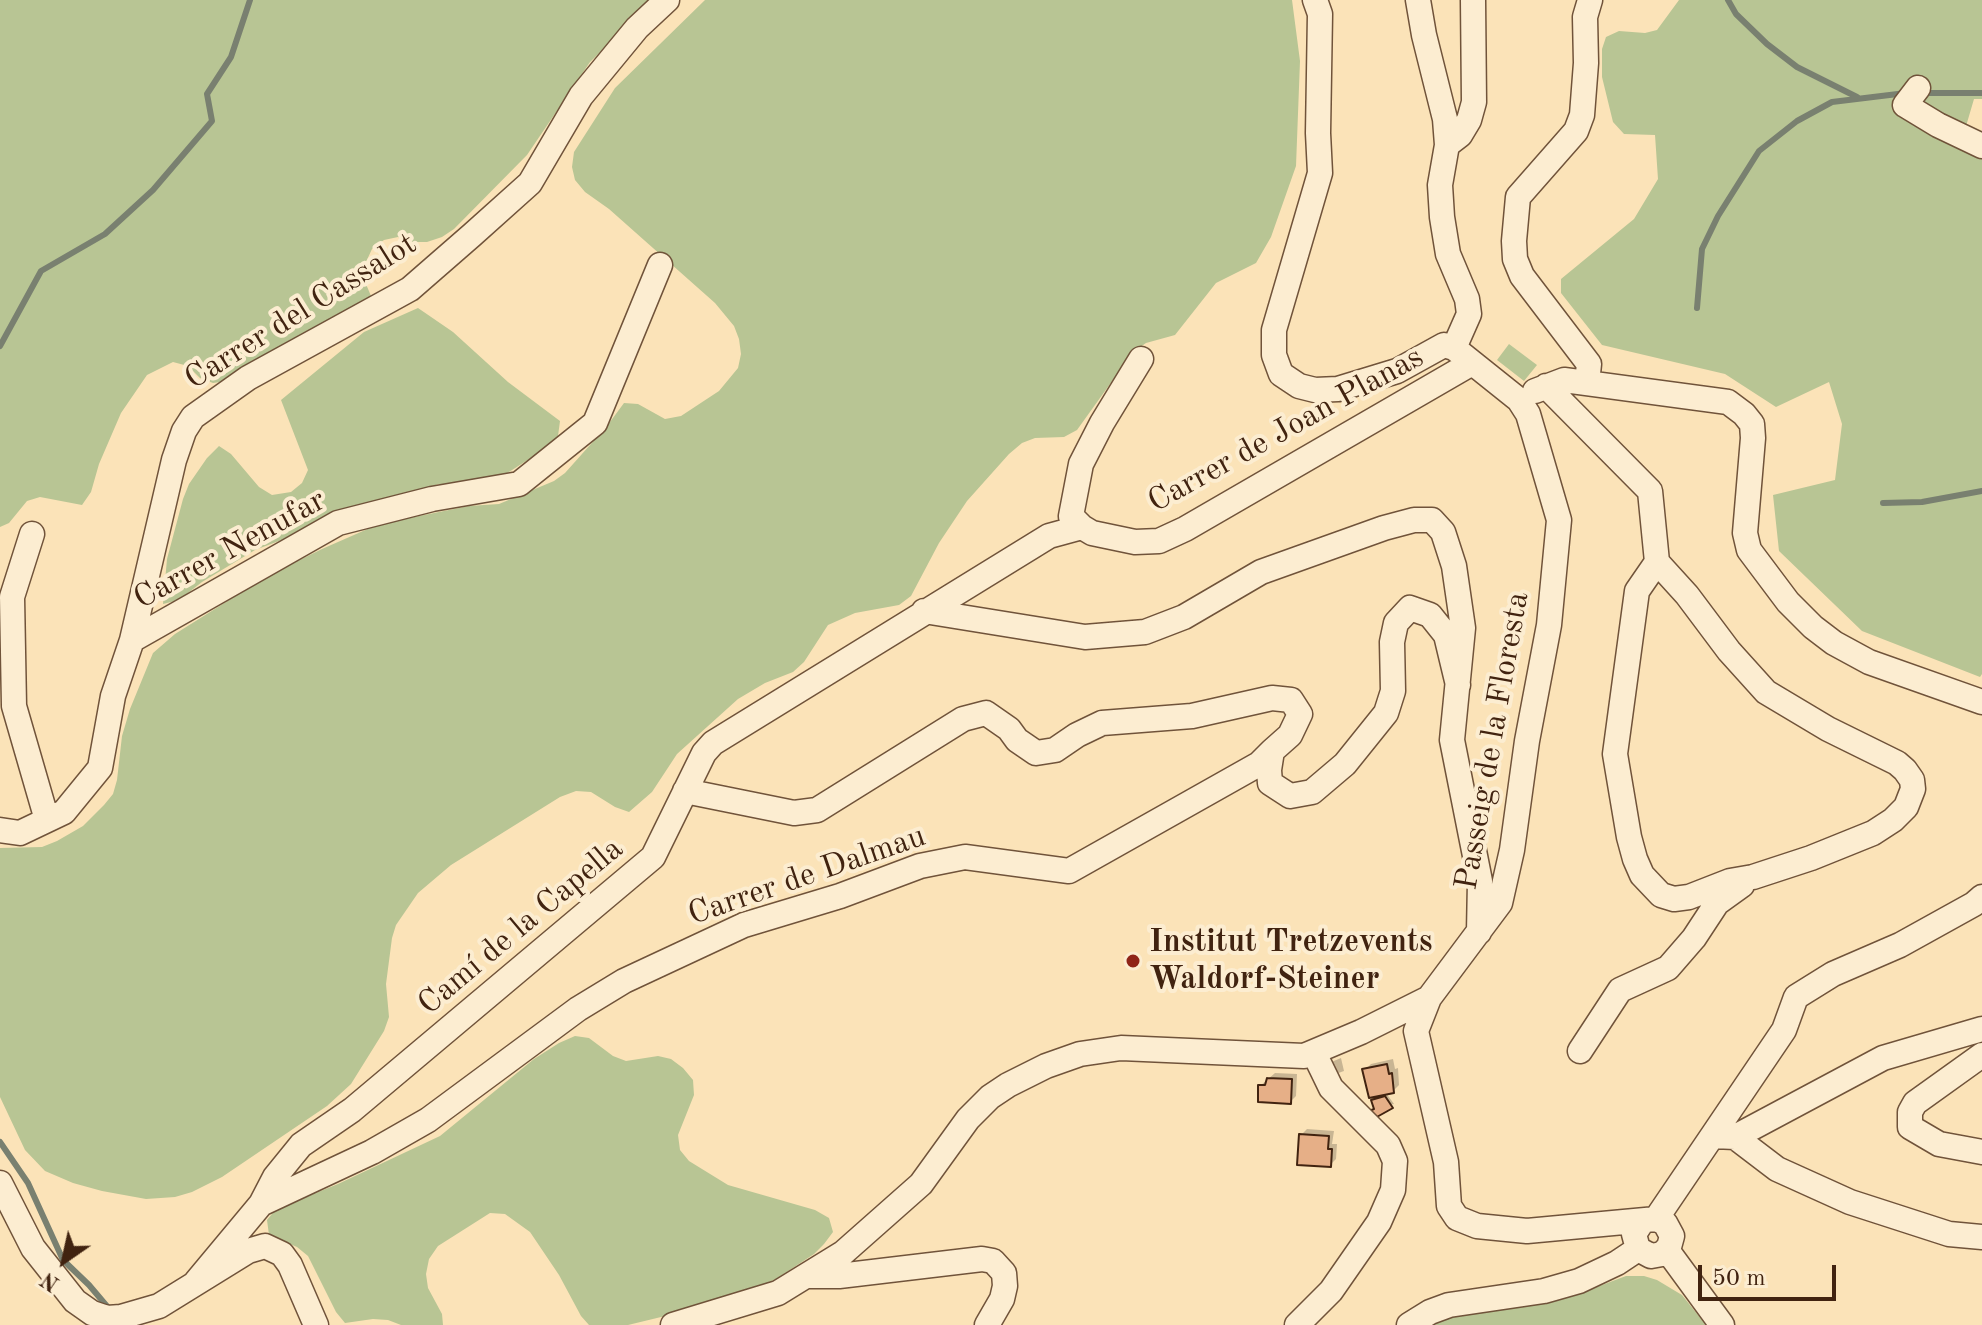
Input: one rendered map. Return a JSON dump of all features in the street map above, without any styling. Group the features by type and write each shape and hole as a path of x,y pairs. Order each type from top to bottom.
{"street":[{"name":"Carrer del Cassalot","path":"0,830 20,833 64,812 100,768 113,696 132,640 174,460 184,431 193,417 248,378 410,289 451,253 530,183 581,96 637,28 667,0"},
{"path":"1315,0 1320,14 1320,173 1274,330 1274,355 1281,374 1299,386 1315,390 1338,389 1397,371 1444,345 1463,355 1519,400 1564,380 1728,402 1752,424 1745,533 1749,550 1788,602 1834,643 1869,662 1982,702"},
{"path":"1418,0 1445,119 1447,145 1440,185 1442,217 1448,254 1467,299 1469,314 1463,355"},
{"path":"1447,145 1460,135 1469,120 1474,102 1473,0"},
{"path":"1587,383 1589,364 1522,276 1515,259 1514,241 1518,197 1576,131 1582,115 1586,63 1585,17 1590,0"},
{"path":"1918,88 1905,105 1982,146"},
{"name":"Carrer Nenufar","path":"132,640 338,523 432,499 519,484 595,423 660,265"},
{"name":"Carrer de Joan Planas","path":"1082,527 1116,540 1159,541 1185,529 1463,355"},
{"path":"1082,527 1071,516 1081,464 1141,359"},
{"path":"1546,386 1650,491 1657,562 1747,674 1766,692 1828,729 1897,763 1912,780 1913,789 1906,807 1893,820 1873,833 1689,897 1674,899 1661,895 1642,875 1622,805 1615,754 1637,591 1657,562"},
{"name":"Passeig de la Floresta","path":"1519,400 1528,414 1559,520 1549,625 1527,741 1512,850 1500,903 1429,998 1416,1031 1446,1162 1449,1206 1457,1218 1477,1226 1527,1231 1649,1220"},
{"path":"924,611 1085,637 1145,632 1184,617 1261,572 1384,528 1414,520 1432,520 1443,532 1454,566 1463,628 1452,740 1480,881 1479,932"},
{"name":"Camí de la Capella","path":"261,1204 275,1177 301,1145 352,1110 653,857 704,753 713,743 1049,536 1082,527"},
{"path":"32,534 12,597 14,706 47,820"},
{"path":"1272,751 1270,783 1290,796 1312,792 1345,764 1386,713 1393,691 1392,642 1396,623 1410,608 1430,615 1446,635 1458,685"},
{"name":"Carrer de Dalmau","path":"196,1282 261,1204 372,1152 428,1120 578,1009 624,981 744,925 840,896 920,866 965,857 1069,871 1259,764 1290,735 1300,714 1291,700 1272,698 1192,716 1102,723 1055,750 1036,753 986,713 963,719 817,810 794,813 685,791"},
{"path":"1580,1051 1620,990 1668,968 1694,938 1717,903 1753,877"},
{"path":"1649,1220 1665,1223 1670,1229 1671,1241 1667,1250 1651,1256 1638,1249 1634,1234 1724,1136 1784,1030 1796,997 1833,974 1900,945 1982,897"},
{"path":"673,1325 778,1293 843,1253 921,1184 968,1119 990,1097 1046,1066 1080,1054 1121,1048 1304,1056 1429,998"},
{"path":"1724,1136 1883,1058 1982,1029"},
{"path":"1297,1325 1331,1291 1379,1222 1393,1190 1395,1161 1388,1145 1331,1088 1314,1053"},
{"path":"1982,1055 1915,1103 1910,1112 1910,1127 1921,1135 1939,1144 1982,1152"},
{"path":"1724,1136 1777,1169 1850,1202 1949,1234 1982,1237"},
{"path":"0,1183 33,1248 75,1301 105,1318 159,1306 248,1251 265,1246 282,1254 290,1265 316,1325"},
{"path":"1409,1325 1449,1305 1544,1291 1579,1281 1638,1249"},
{"path":"1667,1250 1722,1325"},
{"path":"806,1276 839,1276 982,1259 993,1261 1004,1273 1005,1286 1002,1299 987,1325"}],"green space":[{"path":"0,0 654,0 590,62 527,155 454,229 427,242 412,242 398,237 384,240 372,249 363,277 371,296 351,311 227,381 213,383 200,378 188,366 173,362 147,375 121,413 99,464 91,492 82,505 40,497 27,501 9,523 0,527"},
{"path":"705,0 1292,0 1300,61 1296,166 1271,237 1256,263 1216,283 1175,335 1146,343 1133,352 1077,430 1064,437 1035,438 1022,443 1009,454 967,501 939,543 911,596 899,605 855,613 828,625 804,662 793,672 765,683 738,699 677,754 652,792 629,812 591,792 576,791 560,797 451,865 418,893 396,925 392,938 386,984 389,1017 384,1031 351,1084 327,1106 222,1177 175,1197 146,1199 102,1191 45,1171 25,1150 0,1097 0,848 42,847 57,841 83,826 113,794 122,736 153,653 175,634 269,575 379,524 469,506 499,504 554,481 565,473 624,403 638,404 665,419 681,416 719,391 738,368 741,354 734,326 715,303 609,209 585,192 575,180 572,167 574,152 615,88"},
{"path":"1679,0 1982,0 1982,99 1974,99 1964,133 1982,137 1980,677 1862,631 1779,551 1773,495 1835,480 1842,424 1829,382 1776,407 1725,374 1602,345 1561,293 1561,279 1634,219 1658,179 1655,135 1624,134 1613,122 1602,77 1602,49 1606,37 1619,31 1645,33 1657,30"},
{"path":"418,308 453,332 508,382 560,421 558,436 548,447 498,479 469,487 439,484 365,505 255,550 179,600 163,604 167,559 183,499 207,458 219,446 231,454 259,487 272,495 291,492 302,483 308,470 281,400 364,332"},
{"path":"1509,344 1537,365 1524,381 1497,360"},
{"path":"575,1036 589,1038 613,1056 626,1061 658,1056 671,1059 683,1068 693,1080 694,1095 678,1135 680,1150 689,1161 728,1185 815,1210 829,1218 833,1232 824,1244 776,1279 723,1302 628,1325 589,1325 530,1232 505,1214 490,1213 438,1246 429,1259 426,1274 428,1288 442,1314 443,1325 401,1325 373,1319 345,1323 336,1312 308,1256 297,1247 269,1235 267,1220 276,1209 440,1136 534,1059"},
{"path":"1626,1276 1657,1280 1682,1295 1706,1325 1430,1325 1445,1318 1578,1294"}],"building":[{"path":"1387,1064 1389,1074 1392,1073 1394,1093 1369,1098 1362,1069"},
{"path":"1267,1078 1292,1079 1291,1104 1258,1102 1258,1085 1265,1085"},
{"path":"1385,1096 1393,1108 1375,1118 1369,1111 1374,1109 1371,1100"},
{"path":"1299,1134 1329,1136 1331,1167 1297,1165"}],"waterway":[{"path":"0,346 41,271 105,234 153,190 212,121 207,94 231,57 250,0"},
{"path":"1728,0 1736,14 1797,67 1857,97"},
{"path":"1697,308 1702,249 1718,216 1759,151 1797,121 1832,102 1906,93"},
{"path":"1922,93 1982,93"},
{"path":"1883,503 1922,502 1982,491"},
{"path":"0,1142 28,1183 63,1260 111,1311"}],"place":[{"name":"Institut Tretzevents Waldorf-Steiner","path":"1133,961"}]}
